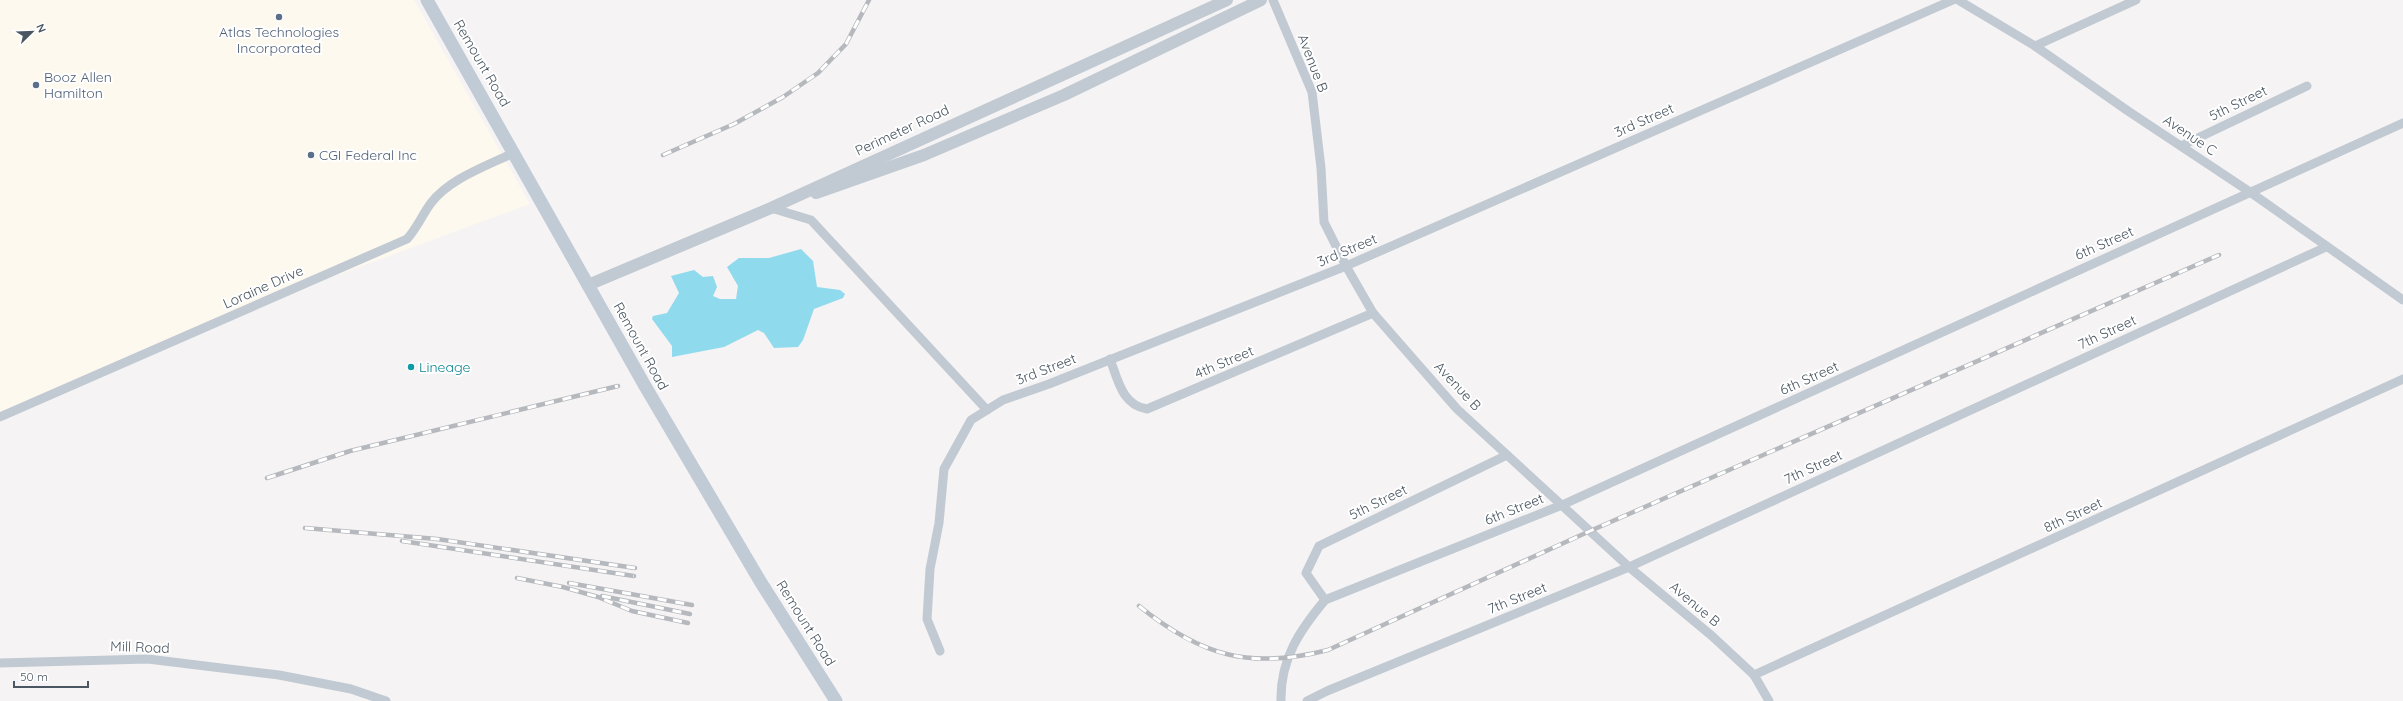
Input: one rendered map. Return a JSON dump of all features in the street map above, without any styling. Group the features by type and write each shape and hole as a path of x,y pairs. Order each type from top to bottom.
{"main road":[{"name":"Remount Road","path":"428,0 515,152 645,386 760,580 836,701"}],"street":[{"name":"Perimeter Road","path":"588,285 771,208 993,105 1227,0"},
{"path":"784,201 877,173 1002,121 1090,83 1261,0"},
{"name":"Avenue B","path":"1274,0 1312,92 1321,168 1324,222 1346,266 1374,313 1457,410 1629,567 1712,636 1754,676 1769,701"},
{"name":"3rd Street","path":"940,651 927,619 930,569 939,523 944,469 971,420 1003,400 1346,266 1953,0"},
{"name":"Avenue C","path":"1958,0 2036,46 2250,192 2403,300"},
{"path":"2036,46 2136,0"},
{"name":"5th Street","path":"2181,146 2307,86"},
{"path":"993,105 1002,121"},
{"name":"6th Street","path":"1281,701 1281,688 1287,658 1302,628 1325,600 1562,505 2403,123"},
{"name":"Loraine Drive","path":"0,417 406,239 418,227 431,203 449,186 515,152"},
{"path":"771,208 811,220 987,410"},
{"name":"7th Street","path":"1307,701 1629,567 2326,247"},
{"name":"4th Street","path":"1110,359 1123,392 1136,407 1147,409 1374,313"},
{"name":"8th Street","path":"1754,676 2403,379"},
{"name":"5th Street","path":"1325,600 1306,573 1319,546 1507,455"},
{"name":"Mill Road","path":"0,663 148,658 279,675 351,689 386,701"}],"shaded area":[{"path":"0,0 414,0 530,204 256,305 0,417"}],"water":[{"path":"801,249 813,261 817,287 840,290 845,294 843,298 814,309 803,340 798,347 774,348 764,333 758,330 724,347 672,357 672,346 652,319 653,316 667,313 679,293 671,276 694,270 703,277 713,276 717,287 713,296 720,299 736,299 738,286 727,267 739,258 769,258"}],"railway":[{"path":"663,155 734,124 783,97 818,73 846,44 869,0"},
{"path":"1139,606 1184,637 1205,647 1228,654 1250,658 1274,659 1300,656 1328,650 1590,531 2219,255"},
{"path":"267,478 350,451 618,386"},
{"path":"305,528 437,539 635,568"},
{"path":"402,541 634,576"},
{"path":"517,578 563,587 598,597 632,611 688,623"},
{"path":"569,583 692,605"},
{"path":"602,596 690,614"}],"place":[{"name":"Atlas Technologies Incorporated","path":"279,17"},
{"name":"Booz Allen Hamilton","path":"36,85"},
{"name":"CGI Federal Inc","path":"311,155"},
{"name":"Lineage","path":"411,367"}]}
